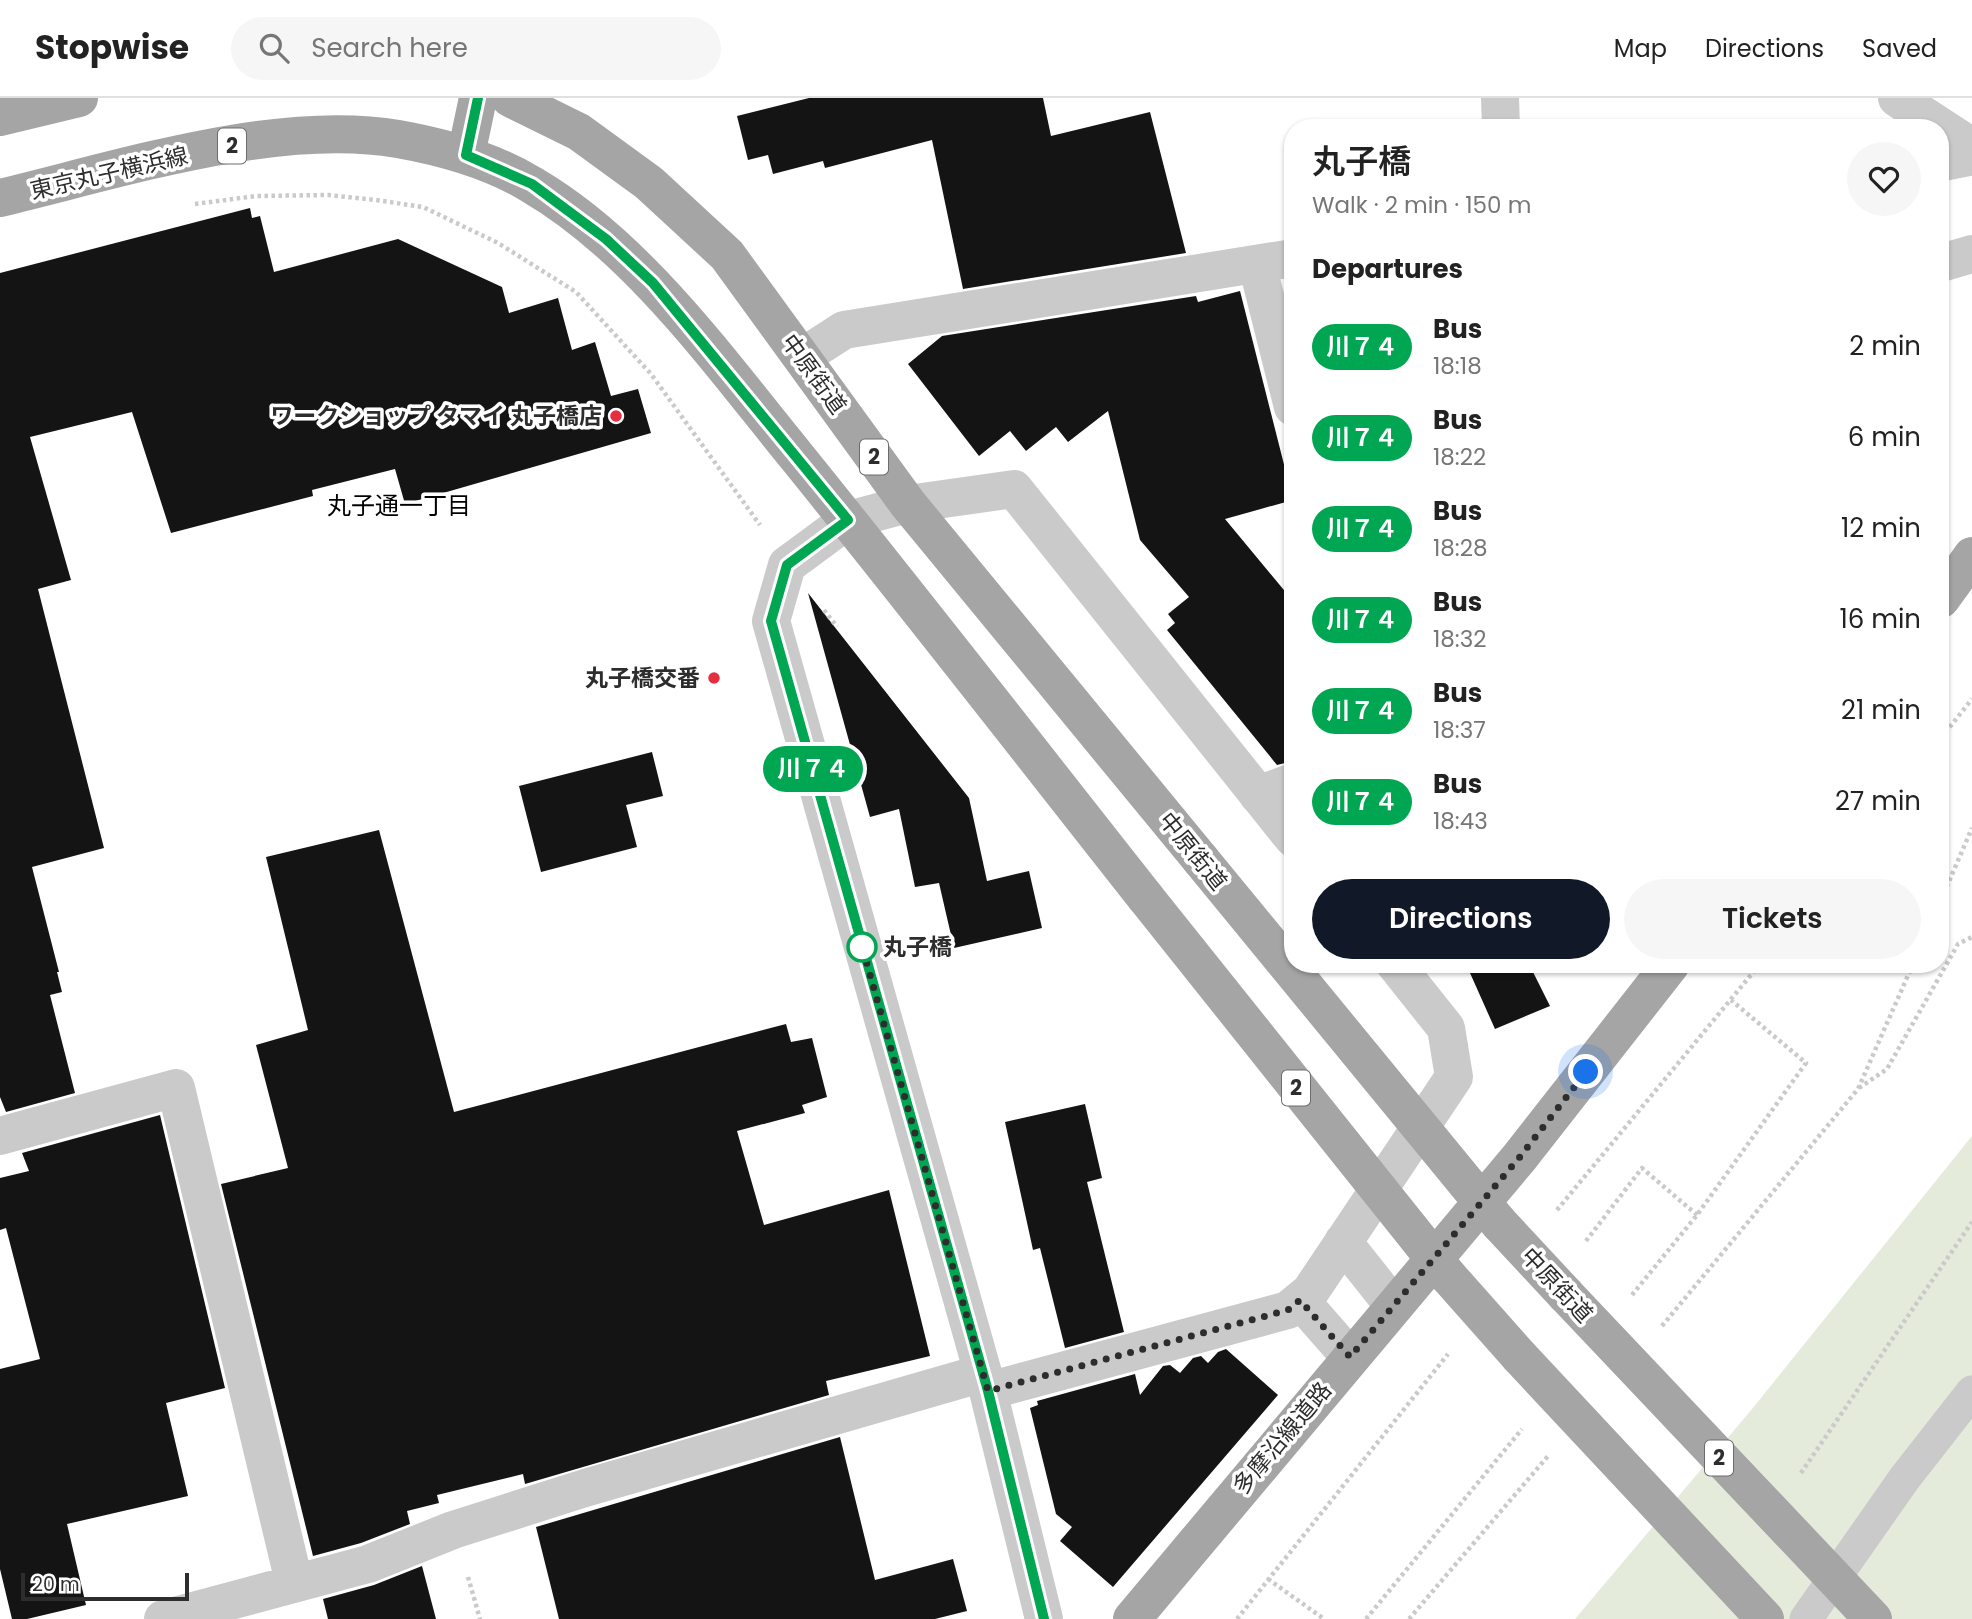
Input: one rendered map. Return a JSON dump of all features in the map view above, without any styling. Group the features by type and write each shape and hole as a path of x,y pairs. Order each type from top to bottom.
{"main road":[{"path":"0,117 79,98"},
{"path":"466,155 478,98"},
{"name":"中原街道","path":"510,98 579,132 649,183 727,256 908,504 1284,961"},
{"name":"東京丸子横浜線","path":"0,198 195,152 325,135 396,138 466,155"},
{"name":"2","path":"466,155 532,184 606,239 653,283 848,520 1448,1276 1519,1356 1765,1619"},
{"path":"1949,588 1972,556"},
{"name":"中原街道","path":"1294,973 1499,1223 1873,1619"},
{"name":"多摩沿線道路","path":"1132,1619 1519,1158 1664,973"}],"street":[{"path":"1500,98 1501,119"},
{"path":"1897,98 1929,119"},
{"path":"1949,132 1972,147"},
{"path":"1949,260 1972,254"},
{"path":"802,356 844,330 1275,261 1284,334"},
{"path":"1044,1619 986,1382 771,621 787,565 848,520 908,504 1014,489 1054,541 1276,788 1284,812"},
{"path":"163,1619 368,1563 453,1530 585,1488 986,1382 1288,1310 1310,1292 1454,1077 1446,1028 1402,973"},
{"path":"0,1136 176,1088 294,1582"},
{"path":"1343,1242 1394,1306"},
{"path":"1300,1300 1350,1357"}],"lane":[{"path":"1949,163 1972,159"},
{"path":"1806,1619 1904,1479 1972,1392"}],"path":[{"path":"185,206 256,196 340,196 423,207 498,243 576,292 651,374 787,565 837,627"},
{"path":"1949,728 1972,699"},
{"path":"1949,881 1972,828"},
{"path":"1949,960 1958,944 1972,937"},
{"path":"1557,1210 1753,973"},
{"path":"1909,973 1858,1089 1887,1069 1942,973"},
{"path":"1731,1000 1805,1063"},
{"path":"1586,1241 1642,1168 1697,1215"},
{"path":"1797,1479 1972,1222"},
{"path":"1237,1619 1448,1354"},
{"path":"1268,1579 1324,1619"}],"green space":[{"path":"1972,1136 1972,1619 1575,1619 1752,1409"}],"building":[{"path":"809,98 1043,98 1051,136 1150,112 1186,253 963,289 932,140 825,168 823,161 773,174 768,155 748,160 737,116"},
{"path":"250,208 252,218 260,216 274,272 398,239 502,287 509,313 558,298 572,350 595,342 611,396 638,389 651,433 405,504 395,469 312,490 313,496 171,533 132,412 30,437 71,580 38,589 104,848 32,867 59,972 62,992 50,995 75,1093 6,1112 0,1097 0,273"},
{"path":"1240,291 1284,465 1284,503 1225,519 1284,590 1284,763 1277,765 1167,630 1175,623 1168,614 1189,597 1140,540 1108,411 1068,442 1056,427 1026,451 1010,431 979,456 908,364 942,336 1196,296 1198,302"},
{"path":"808,593 969,798 987,881 1029,871 1042,928 954,948 939,883 915,887 899,809 870,817"},
{"path":"652,752 663,796 626,805 637,847 541,872 519,786"},
{"path":"379,830 454,1112 786,1024 791,1042 812,1038 827,1097 802,1105 805,1113 737,1131 764,1225 889,1190 930,1356 826,1381 829,1395 525,1484 523,1474 437,1495 439,1503 407,1511 410,1524 361,1543 313,1556 221,1184 288,1168 256,1045 308,1030 266,857"},
{"path":"1470,973 1534,973 1550,1006 1495,1029"},
{"path":"1085,1104 1102,1178 1087,1182 1124,1332 1065,1348 1040,1248 1033,1250 1005,1122"},
{"path":"160,1115 225,1388 166,1403 188,1496 67,1524 86,1605 27,1619 12,1619 0,1569 0,1369 40,1359 6,1228 0,1230 0,1178 29,1171 22,1153"},
{"path":"1226,1349 1278,1395 1113,1587 1060,1541 1072,1527 1056,1514 1030,1408 1038,1405 1037,1401 1135,1374 1140,1395 1163,1366 1170,1365 1180,1373 1193,1358 1201,1356 1208,1363 1218,1352"},
{"path":"840,1437 875,1580 953,1559 967,1611 935,1619 559,1619 536,1527"},
{"path":"422,1566 436,1619 328,1619 323,1599 374,1585"}],"bus line":[{"name":"川７４","path":"478,98 466,155 532,184 606,239 653,283 848,520 787,565 771,621 988,1391 1044,1619"}],"place":[{"name":"ワークショップ タマイ 丸子橋店","path":"616,416"},
{"name":"丸子橋交番","path":"714,678"},
{"name":"丸子橋","path":"862,947"}],"district":[{"name":"丸子通一丁目","path":"399,506"}],"route":[{"path":"862,947 861,943 988,1391 1288,1310 1300,1300 1350,1357 1519,1158 1586,1072"}]}
